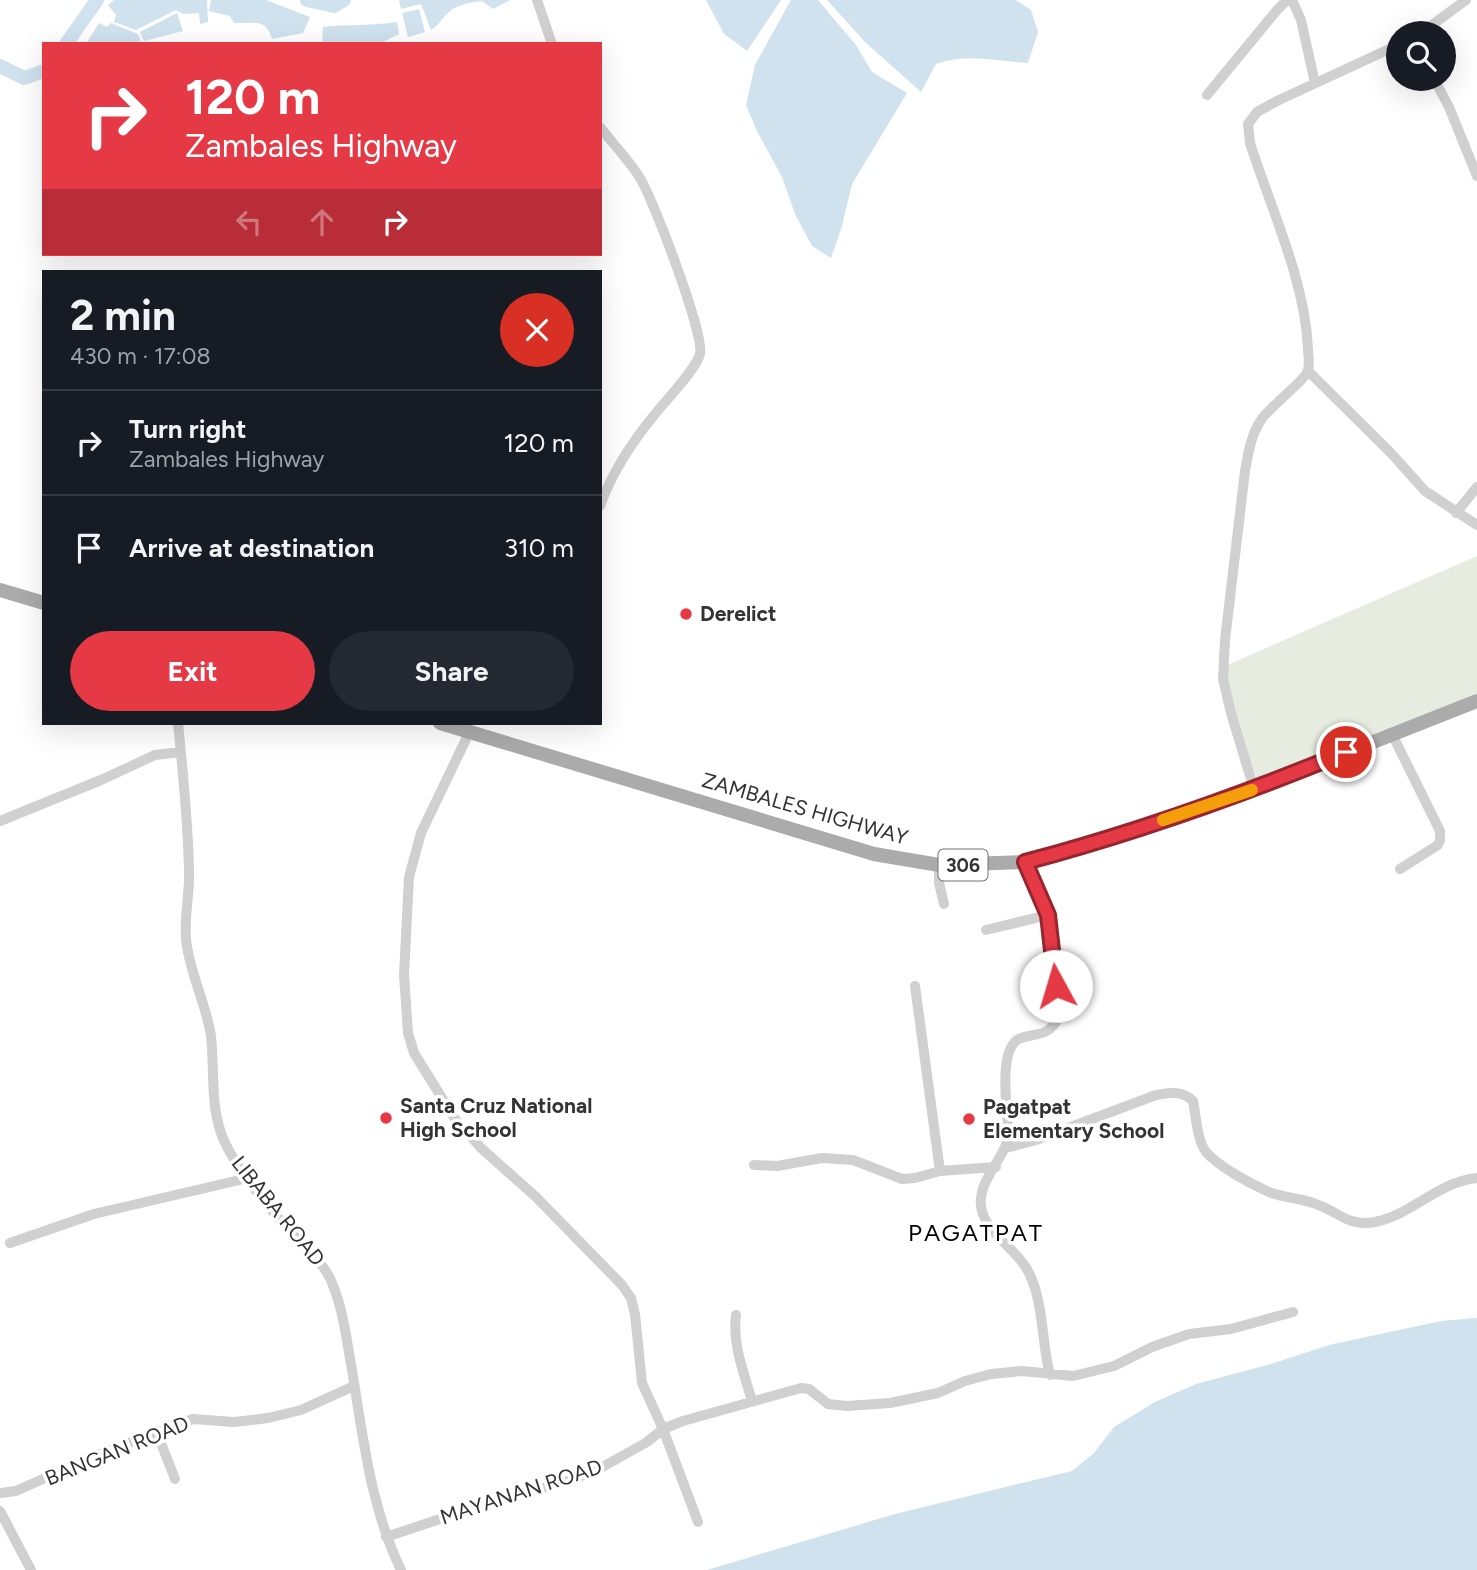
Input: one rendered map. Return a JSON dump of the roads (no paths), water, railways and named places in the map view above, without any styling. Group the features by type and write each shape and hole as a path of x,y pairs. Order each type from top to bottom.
{"main road":[{"path":"0,590 42,602"},
{"name":"ZAMBALES HIGHWAY","path":"446,725 874,854 939,865 1025,862 1087,846 1255,789 1477,701"}],"street":[{"path":"537,0 551,42"},
{"path":"1208,95 1276,10 1290,0 1301,20 1315,83"},
{"path":"1437,21 1466,0"},
{"path":"1255,789 1223,679 1225,640 1245,471 1259,422 1275,403 1305,378 1308,371 1307,326 1301,292 1248,132 1251,118 1257,112 1386,50"},
{"path":"1440,91 1477,176"},
{"path":"602,130 640,177 680,277 700,342 699,356 628,449 602,502"},
{"path":"1308,371 1390,452 1425,491 1477,525"},
{"path":"1456,513 1477,487"},
{"name":"LIBABA ROAD","path":"178,725 189,875 186,916 188,956 211,1036 216,1117 226,1144 248,1178 329,1275 335,1289 346,1333 370,1479 386,1537 401,1570"},
{"path":"468,733 421,833 409,877 404,975 408,1032 414,1053 455,1119 481,1148 536,1197 622,1285 631,1298 642,1383 663,1429 698,1522"},
{"path":"1392,734 1440,831 1437,845 1400,869"},
{"path":"0,821 155,755 181,752"},
{"path":"1025,862 1048,915 1058,1018 1047,1032 1020,1038 1012,1042 1008,1050 1006,1063 1009,1137 1006,1148 986,1182 981,1206 992,1230 1024,1265 1035,1286 1049,1375"},
{"path":"939,865 939,883 944,904"},
{"path":"986,930 1048,915"},
{"path":"915,986 940,1171"},
{"path":"1006,1148 1045,1137 1156,1095 1177,1093 1187,1095 1193,1101 1203,1147 1208,1154 1236,1175 1271,1192 1320,1205 1359,1224 1378,1222 1442,1188 1462,1180 1477,1178"},
{"path":"754,1165 778,1166 822,1158 853,1160 902,1178 915,1178 940,1171 996,1167"},
{"path":"10,1243 94,1213 248,1178"},
{"name":"MAYANAN ROAD","path":"386,1537 500,1499 575,1478 598,1469 646,1442 663,1429 683,1421 801,1388 809,1389 828,1404 836,1406 890,1403 938,1393 990,1374 1022,1371 1073,1376 1114,1366 1189,1334 1231,1329 1293,1312"},
{"path":"736,1315 734,1327 737,1347 752,1401"},
{"name":"BANGAN ROAD","path":"0,1493 16,1491 92,1457 193,1419 234,1422 268,1418 301,1410 354,1386"},
{"path":"157,1433 175,1479"},
{"path":"0,1511 31,1570"}],"water":[{"path":"114,0 207,0 208,22 200,24 199,13 183,14 176,10 136,30 114,22 116,15 108,5"},
{"path":"211,0 266,0 310,17 303,33 272,39 266,27 258,23 234,23 230,16 209,11"},
{"path":"399,0 510,0 493,9 482,1 459,6 451,10 431,30 421,4 401,9"},
{"path":"706,0 781,0 747,51 724,34"},
{"path":"791,0 818,0 856,45 872,72 907,93 852,184 831,258 812,246 746,105 755,65"},
{"path":"827,0 1016,0 1031,10 1038,32 1028,63 981,59 947,61 936,64 921,92 865,42"},
{"path":"419,9 425,32 408,37 402,13"},
{"path":"177,13 183,31 144,41 140,32"},
{"path":"397,22 399,34 383,42 322,42 323,27"},
{"path":"99,23 107,27 111,23 138,34 141,42 87,42"},
{"path":"1477,1318 1477,1570 707,1570 895,1514 1072,1471 1094,1453 1114,1427 1155,1402 1196,1384 1329,1345 1441,1321"}],"waterway":[{"path":"67,42 97,0"},
{"path":"307,0 334,6 344,0"},
{"path":"0,66 24,78 42,72"}],"place":[{"name":"Derelict","path":"686,614"},
{"name":"Santa Cruz National High School","path":"386,1118"},
{"name":"Pagatpat Elementary School","path":"969,1119"}],"district":[{"name":"PAGATPAT","path":"976,1233"}]}
